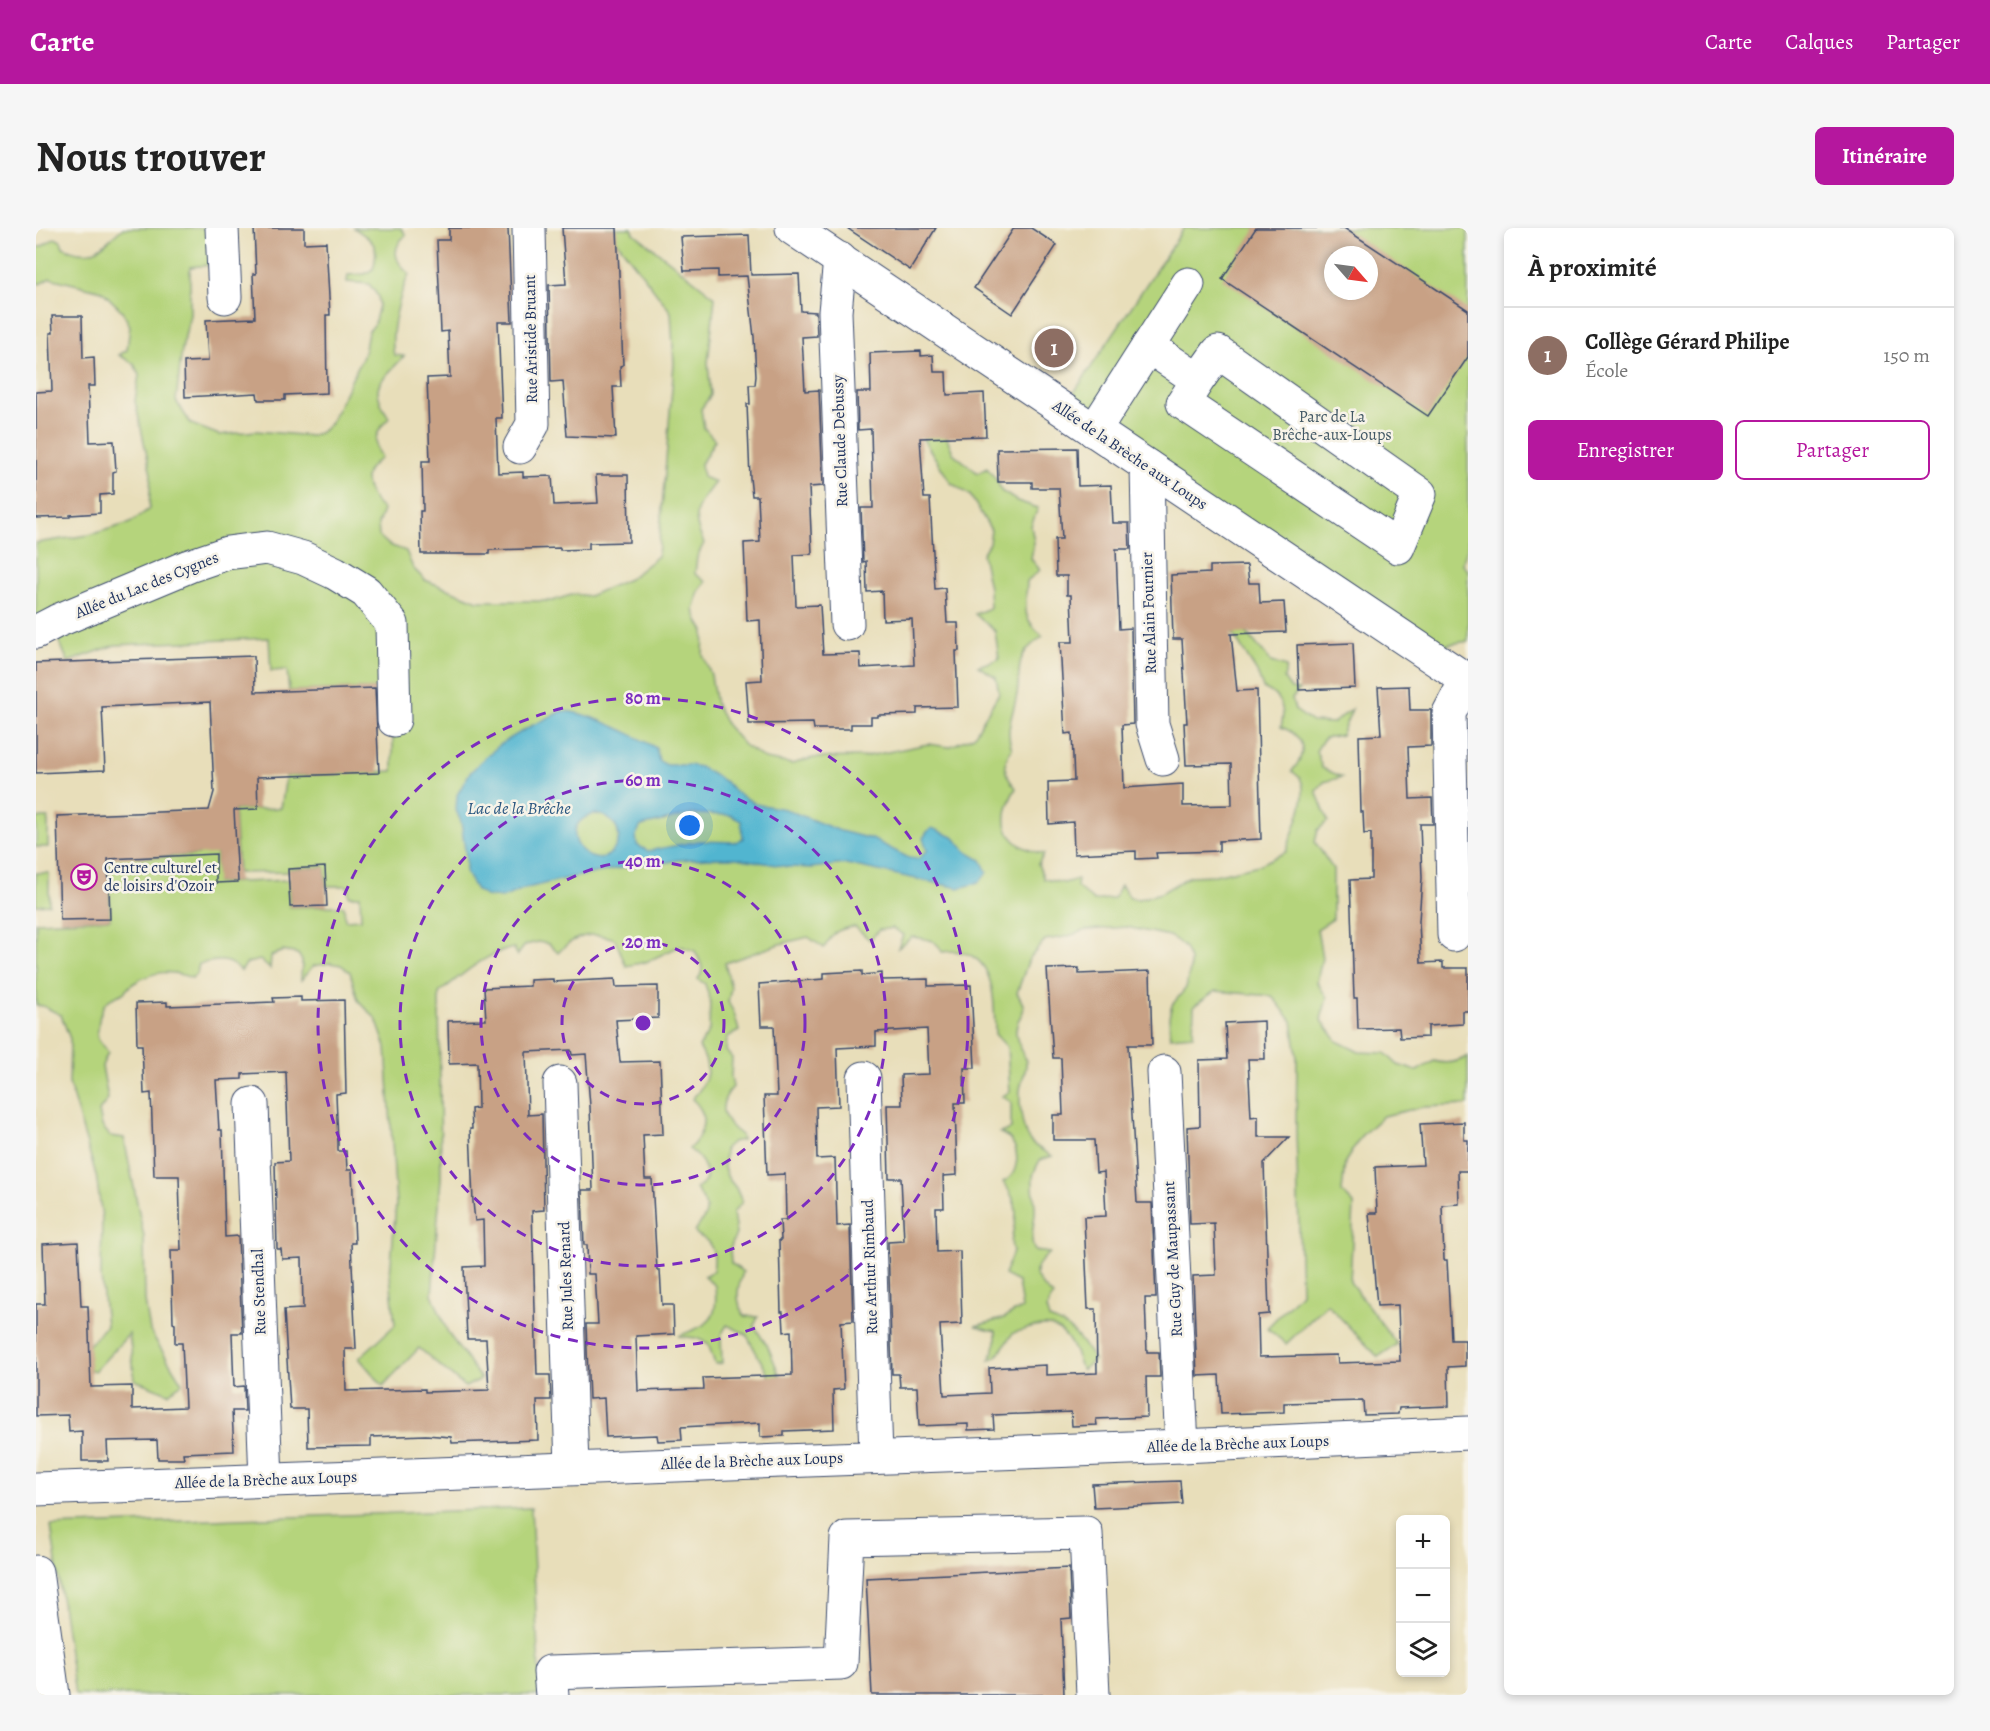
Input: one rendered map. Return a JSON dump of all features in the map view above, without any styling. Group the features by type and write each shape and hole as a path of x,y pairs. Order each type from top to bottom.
{"street":[{"path":"222,228 225,297"},
{"name":"Rue Aristide Bruant","path":"520,447 533,424 529,228"},
{"name":"Allée de la Brèche aux Loups","path":"792,228 1467,679"},
{"name":"Rue Claude Debussy","path":"840,259 835,312 847,624"},
{"path":"1094,431 1188,284"},
{"path":"1148,346 1198,380"},
{"path":"1218,352 1420,494 1398,547 1184,403 1198,380 1218,352"},
{"name":"Rue Alain Fournier","path":"1147,466 1152,724 1163,759"},
{"name":"Allée du Lac des Cygnes","path":"36,632 189,566 227,553 267,548 303,558 335,573 366,592 392,624 394,720"},
{"path":"1454,935 1449,713 1467,679"},
{"name":"Rue Guy de Maupassant","path":"1164,1072 1182,1446"},
{"name":"Rue Arthur Rimbaud","path":"864,1078 876,1457"},
{"name":"Rue Jules Renard","path":"560,1083 572,1468"},
{"name":"Rue Stendhal","path":"252,1104 266,1480"},
{"name":"Allée de la Brèche aux Loups","path":"36,1489 1182,1446 1468,1433"},
{"path":"552,1695 550,1672 841,1663 847,1538 1086,1533 1093,1695"},
{"path":"36,1572 53,1695"}],"green space":[{"path":"123,228 209,228 210,265 190,267 190,315 182,349 176,401 191,424 219,435 256,431 311,436 321,432 330,424 364,354 368,332 374,325 379,305 378,296 369,284 347,282 348,275 365,274 373,269 376,254 374,244 354,228 401,228 406,235 398,245 396,254 400,264 409,274 396,314 393,346 394,355 404,356 383,378 378,390 382,406 389,418 376,437 376,447 381,458 369,469 366,480 375,502 383,510 378,524 379,536 389,545 406,551 413,568 425,580 478,601 552,601 574,594 589,596 629,579 658,556 674,364 671,312 607,228 632,228 634,233 715,297 708,363 711,395 701,409 704,428 715,440 701,464 703,477 715,482 697,510 697,524 704,543 697,557 695,574 706,582 699,591 694,610 704,631 703,655 711,675 716,705 727,726 744,745 765,759 792,764 813,758 863,757 928,744 949,747 974,736 999,693 996,677 978,666 999,659 995,631 975,614 990,608 989,588 982,554 989,543 991,530 970,495 951,483 923,439 938,415 953,453 978,473 987,468 998,482 1001,491 1017,501 1038,508 1031,526 1034,542 1031,559 1040,570 1027,581 1026,612 1031,623 1043,636 1022,656 1020,664 1017,694 1009,728 1012,749 1005,764 1007,774 1016,788 1006,812 1006,822 1008,831 1020,845 1044,854 1038,864 1044,879 1064,883 1078,879 1077,887 1094,901 1114,898 1121,885 1130,898 1139,899 1161,893 1190,876 1215,875 1259,865 1286,852 1302,803 1302,784 1299,777 1292,771 1300,757 1302,745 1295,735 1281,727 1283,714 1281,703 1263,688 1257,672 1231,631 1240,629 1248,634 1271,662 1286,667 1284,679 1291,689 1299,690 1292,699 1295,710 1312,722 1333,723 1352,709 1341,735 1324,738 1316,751 1322,768 1342,777 1324,782 1316,791 1328,821 1318,830 1315,842 1333,869 1333,919 1317,929 1322,958 1317,982 1327,998 1321,1019 1337,1041 1359,1052 1385,1053 1398,1065 1417,1071 1434,1061 1452,1063 1468,1056 1468,1105 1423,1107 1383,1116 1362,1135 1345,1162 1342,1192 1354,1204 1350,1282 1397,1344 1378,1357 1327,1304 1286,1344 1267,1328 1301,1293 1296,1131 1297,1058 1292,1021 1272,996 1215,991 1194,1006 1193,1035 1170,1037 1169,1017 1172,1005 1186,988 1190,960 1185,948 1169,936 1126,927 1087,930 1045,940 1029,959 1017,993 1024,1010 1017,1024 1016,1035 1026,1062 1020,1090 1023,1123 1029,1140 1052,1156 1040,1160 1033,1176 1035,1213 1033,1246 1035,1251 1050,1253 1038,1265 1036,1275 1053,1296 1046,1309 1049,1319 1071,1330 1094,1360 1082,1370 1073,1347 1063,1333 1050,1326 1041,1326 1013,1333 997,1356 990,1360 996,1342 996,1331 975,1326 1002,1319 1022,1308 1018,1282 1004,1275 1013,1252 1011,1242 1016,1213 1012,1197 1003,1182 1012,1174 1017,1156 1013,1143 1000,1133 1011,1129 1011,1102 1002,1096 1010,1092 1007,1047 995,1034 994,1004 988,976 982,965 973,957 960,952 942,952 937,944 930,940 912,937 898,948 903,935 893,928 879,930 870,940 855,927 836,932 824,948 808,937 725,963 731,988 728,1002 739,1031 727,1037 726,1051 732,1058 733,1087 724,1100 723,1107 729,1125 741,1135 742,1140 732,1142 725,1148 724,1168 742,1202 733,1213 736,1234 730,1249 731,1263 743,1272 738,1294 741,1310 744,1316 758,1317 754,1326 768,1347 780,1376 773,1383 746,1334 727,1325 721,1335 722,1363 715,1364 708,1343 696,1338 678,1336 710,1320 716,1298 715,1286 704,1276 713,1271 713,1252 710,1244 694,1231 703,1220 706,1211 704,1201 696,1189 706,1180 706,1174 699,1158 689,1149 698,1137 703,1124 701,1111 692,1099 702,1086 707,1074 706,1061 699,1047 709,1031 710,1000 705,984 698,979 702,972 700,962 695,951 680,946 646,962 626,966 615,939 599,935 584,936 570,942 558,953 549,944 538,942 525,945 517,956 514,948 503,951 474,966 439,993 441,1178 432,1294 448,1333 481,1379 465,1387 419,1348 383,1386 359,1358 395,1325 390,1275 396,1204 386,1047 376,1019 358,1000 350,972 341,965 330,963 313,966 301,980 302,961 298,954 283,951 271,956 270,969 260,960 247,963 241,971 231,963 216,961 199,964 197,973 192,978 169,972 148,976 132,984 123,993 104,1005 97,1037 108,1052 102,1066 108,1099 99,1111 102,1126 110,1136 124,1138 144,1237 145,1301 150,1331 182,1383 168,1393 135,1380 129,1334 95,1371 72,1364 106,1326 101,1277 102,1217 96,1175 69,1084 70,1039 61,1015 36,1005 36,922 110,919 108,835 139,858 198,855 215,831 217,883 289,880 290,907 344,906 345,920 361,919 360,896 349,896 348,886 326,886 325,867 289,869 289,872 238,873 234,810 281,808 286,776 393,771 393,688 289,691 287,670 271,671 269,638 115,645 68,662 58,638 36,632 36,543 89,535 130,523 149,509 151,474 135,401 139,375 134,364 119,355 127,350 130,326 122,311 102,291 50,278 40,284 36,282 36,247 41,247 55,238 61,241 63,247 82,253 90,252 102,246"},
{"name":"Parc de La Brêche-aux-Loups","path":"1184,228 1468,228 1468,546 1462,564 1468,570 1468,641 1450,644 1427,655 1082,417 1073,394"},
{"path":"36,818 48,818 48,847 36,847"},
{"path":"36,873 49,873 49,904 36,905"},
{"path":"531,1508 540,1695 75,1695 51,1526"}],"water":[{"name":"Lac de la Brêche","path":"562,711 585,715 623,730 656,748 659,761 667,765 700,767 726,782 735,792 756,804 785,809 840,831 872,839 909,858 918,859 927,851 923,838 932,828 953,837 967,852 981,860 987,872 978,882 959,888 846,864 811,868 788,867 736,858 708,858 641,864 523,889 502,898 485,896 476,890 466,873 461,822 456,810 457,795 469,774 480,762 502,743","holes":["596,814 612,821 618,831 618,842 606,857 596,858 586,855 575,838 576,828 582,819","692,814 730,815 741,821 743,838 736,842 699,841 648,851 637,845 636,835 641,826"]}],"building":[{"path":"254,228 304,228 304,243 326,242 330,315 326,315 327,393 285,395 285,400 258,400 257,393 185,397 184,362 208,361 206,320 255,318"},
{"path":"449,228 508,228 512,322 498,322 502,418 496,418 498,473 523,472 523,477 552,476 554,505 598,503 596,475 628,475 629,542 589,543 589,549 489,550 489,554 421,554 422,461 430,461 427,378 450,377 448,331 441,332 437,240 449,240"},
{"path":"562,228 617,228 623,365 620,366 621,387 613,387 616,438 567,436 563,381 551,382 549,285 566,284"},
{"path":"847,228 936,228 910,270"},
{"path":"1014,228 1031,228 1057,245 1012,314 974,288"},
{"path":"1256,228 1344,228 1371,246 1324,246 1324,300 1378,300 1378,250 1468,310 1468,357 1428,416 1222,279"},
{"path":"749,235 751,275 799,274 801,311 816,312 817,336 802,337 805,391 819,390 823,486 809,487 812,554 794,555 796,606 820,605 823,654 860,653 861,668 914,665 912,619 883,620 882,591 867,592 866,561 863,562 861,508 873,508 871,429 858,430 857,392 871,392 870,353 921,351 921,356 933,355 934,372 946,372 947,395 984,393 986,436 920,438 924,498 930,498 935,589 945,588 947,623 958,623 959,651 956,651 958,707 917,708 917,714 878,715 878,717 871,717 871,724 851,724 851,729 814,729 813,723 749,724 746,681 762,680 760,620 747,621 744,543 760,542 758,496 752,496 750,478 747,404 750,404 749,385 755,385 756,376 747,276 718,277 718,270 684,271 681,237"},
{"path":"52,316 82,316 83,358 94,357 95,386 88,386 90,442 114,441 116,471 113,472 113,494 100,495 100,513 36,518 36,392 52,391 50,333 53,333"},
{"path":"1077,448 1078,486 1111,485 1113,523 1129,523 1130,549 1116,549 1119,629 1131,628 1133,724 1122,725 1124,788 1183,784 1183,806 1232,805 1231,764 1186,765 1184,723 1187,723 1182,639 1173,639 1171,575 1210,573 1210,566 1247,565 1249,583 1259,583 1260,603 1284,602 1286,632 1231,634 1237,691 1257,690 1261,839 1219,841 1219,851 1156,853 1157,858 1136,859 1136,851 1074,854 1073,822 1049,824 1048,782 1074,781 1072,733 1065,734 1060,642 1073,642 1071,595 1067,595 1067,576 1056,576 1055,539 1062,539 1059,488 1032,488 1032,482 998,482 997,449"},
{"path":"1353,643 1355,688 1299,690 1297,645"},
{"path":"254,656 255,692 375,688 379,773 257,777 258,809 234,810 238,882 216,883 216,854 108,859 110,919 60,920 57,816 209,810 214,792 210,702 102,707 105,770 36,773 36,663"},
{"path":"1409,686 1410,710 1431,710 1431,746 1408,747 1410,799 1432,798 1433,824 1420,824 1421,963 1443,962 1443,968 1468,968 1468,1011 1463,1011 1463,1024 1428,1026 1428,1037 1400,1038 1399,1028 1358,1029 1357,998 1354,998 1350,880 1371,879 1371,833 1364,834 1363,812 1361,812 1359,736 1381,735 1378,687"},
{"path":"325,867 327,906 290,907 288,869"},
{"path":"1079,968 1079,974 1150,971 1152,1045 1128,1045 1137,1203 1152,1203 1156,1298 1145,1298 1147,1352 1159,1352 1160,1377 1146,1377 1147,1417 1096,1419 1097,1425 1072,1426 1071,1412 993,1415 994,1429 968,1430 968,1424 919,1426 917,1387 900,1387 899,1374 892,1374 888,1242 904,1241 901,1178 889,1178 887,1105 902,1105 901,1075 929,1074 927,1029 876,1032 876,1046 837,1048 839,1106 816,1107 817,1159 835,1158 837,1226 850,1225 853,1321 841,1322 844,1389 833,1390 834,1429 784,1431 784,1436 760,1437 760,1423 681,1427 682,1440 658,1441 657,1435 606,1437 604,1398 589,1399 586,1324 598,1324 595,1274 588,1274 587,1245 584,1245 582,1190 593,1190 586,1054 572,1055 571,1050 526,1052 528,1115 542,1114 544,1210 532,1211 537,1375 550,1375 551,1400 537,1400 538,1440 452,1443 451,1437 426,1435 371,1437 371,1446 308,1447 307,1409 290,1409 284,1310 303,1309 302,1258 282,1259 281,1249 277,1249 275,1162 289,1161 286,1072 242,1074 242,1079 216,1080 219,1130 222,1130 225,1237 238,1236 242,1333 232,1333 234,1387 244,1386 245,1411 232,1411 234,1451 183,1453 184,1459 158,1459 157,1440 107,1441 108,1461 82,1461 82,1431 69,1432 68,1415 36,1416 36,1304 45,1304 43,1244 78,1242 81,1306 88,1306 91,1387 132,1386 132,1409 185,1407 182,1343 175,1343 175,1324 173,1323 171,1250 181,1250 179,1176 154,1176 151,1093 144,1094 142,1045 137,1045 136,1003 167,1002 167,1006 274,1002 273,998 301,997 301,1001 344,1000 346,1093 336,1094 338,1151 346,1151 347,1170 352,1170 355,1243 351,1243 356,1349 345,1349 346,1391 489,1390 486,1339 467,1339 464,1267 484,1266 483,1220 475,1221 473,1202 470,1129 472,1129 471,1109 478,1108 477,1063 449,1064 448,1021 486,1020 484,988 530,986 530,980 553,979 553,982 615,979 616,987 658,986 658,1018 616,1020 620,1062 660,1061 663,1134 643,1135 645,1179 652,1179 657,1270 660,1270 662,1305 673,1305 674,1334 636,1336 638,1391 704,1389 703,1378 792,1375 791,1331 784,1332 783,1312 781,1312 779,1240 781,1240 780,1220 786,1220 785,1174 767,1175 764,1096 777,1096 774,1026 761,1026 759,984 824,979 824,973 862,971 862,975 882,973 882,980 928,979 928,986 971,985 975,1068 964,1068 965,1103 955,1103 957,1175 943,1176 944,1208 936,1208 937,1252 960,1251 962,1324 940,1325 944,1395 990,1393 989,1368 1046,1365 1046,1375 1097,1373 1096,1309 1088,1309 1084,1217 1106,1216 1104,1172 1096,1173 1094,1140 1053,1140 1053,1115 1063,1115 1061,1058 1053,1058 1047,969"},
{"path":"1264,1021 1265,1059 1248,1059 1251,1117 1258,1116 1258,1137 1289,1137 1264,1163 1269,1314 1258,1315 1259,1357 1337,1355 1338,1363 1400,1361 1398,1305 1377,1306 1369,1213 1377,1213 1375,1167 1423,1165 1420,1124 1464,1122 1464,1140 1468,1140 1468,1171 1458,1171 1459,1204 1442,1205 1451,1340 1465,1340 1465,1366 1448,1367 1449,1406 1399,1408 1398,1414 1364,1415 1363,1401 1284,1403 1284,1412 1221,1414 1219,1375 1197,1376 1193,1276 1216,1275 1214,1223 1190,1224 1187,1127 1200,1126 1199,1060 1227,1059 1225,1023"},
{"path":"1180,1481 1182,1504 1094,1508 1092,1484"},
{"path":"1069,1568 1071,1618 1061,1619 1064,1695 872,1695 866,1578"}],"place":[{"name":"Collège Gérard Philipe","path":"1054,348"},
{"name":"Centre culturel et de loisirs d'Ozoir","path":"84,877"}]}
